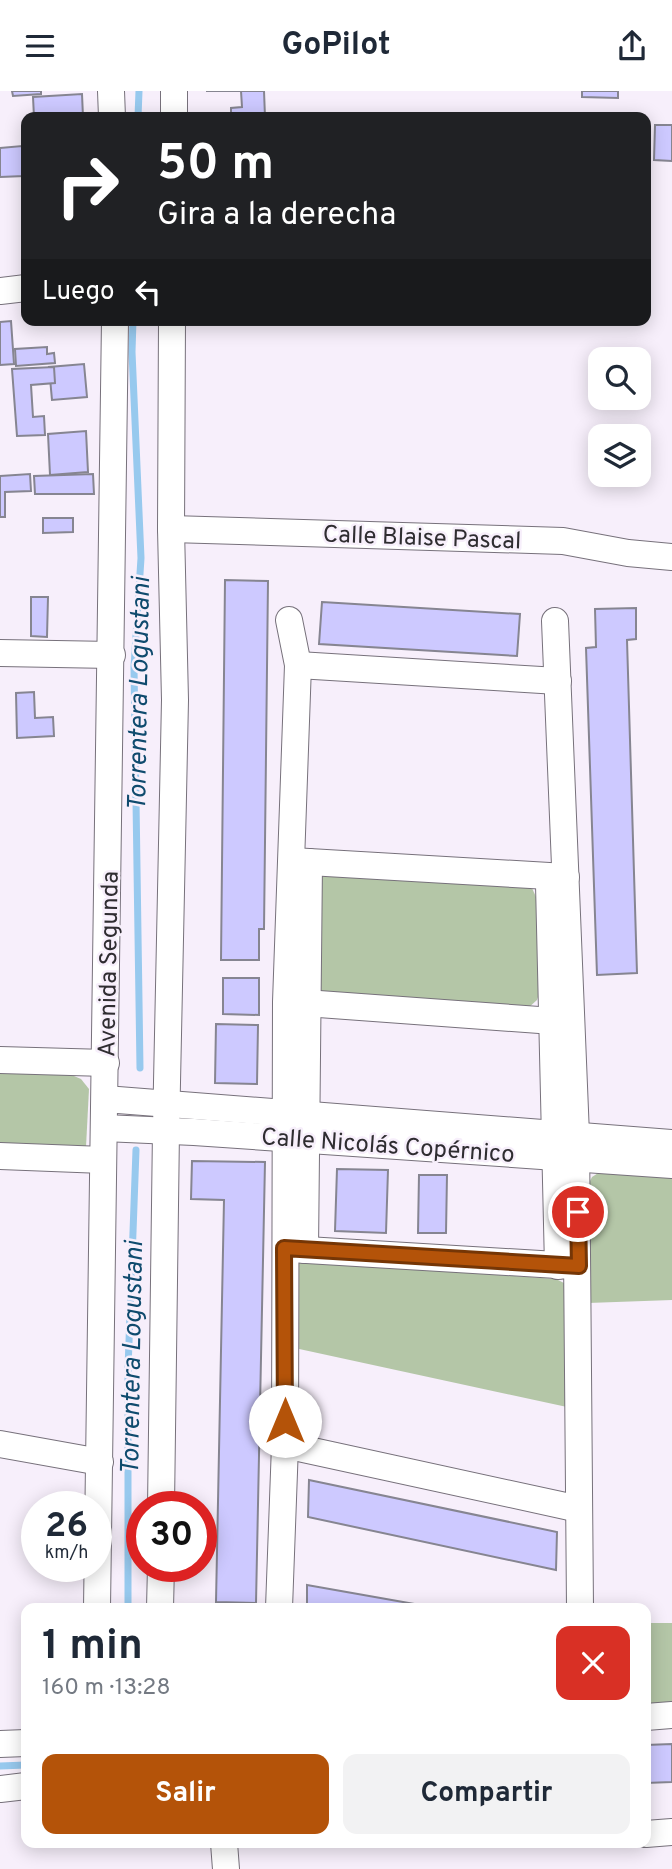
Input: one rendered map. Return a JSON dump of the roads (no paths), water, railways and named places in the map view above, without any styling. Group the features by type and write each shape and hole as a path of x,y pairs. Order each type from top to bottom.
{"street":[{"path":"111,91 112,112"},
{"path":"174,91 174,112"},
{"path":"0,291 21,289"},
{"name":"Avenida Segunda","path":"97,1603 115,326"},
{"path":"161,1491 176,700 172,530 172,326"},
{"name":"Calle Blaise Pascal","path":"172,530 563,541 628,553 672,557"},
{"path":"279,1603 295,1249 296,1002 300,861 298,664 289,620"},
{"path":"555,621 558,681 558,876 580,1603"},
{"path":"0,653 112,655"},
{"path":"298,664 558,681"},
{"path":"300,861 558,876"},
{"path":"296,1002 562,1021"},
{"path":"0,1060 106,1063"},
{"name":"Calle Nicolás Copérnico","path":"105,1099 168,1103 295,1126"},
{"name":"Calle Nicolás Copérnico","path":"104,1128 166,1130 295,1126 566,1146 672,1143"},
{"name":"Calle Nicolás Copérnico","path":"566,1146 672,1165"},
{"path":"0,1156 103,1160"},
{"path":"295,1249 568,1266"},
{"path":"0,1444 100,1462"},
{"path":"285,1445 579,1509"},
{"path":"160,1582 160,1603"},
{"path":"651,1717 672,1715"},
{"path":"0,1744 21,1743"},
{"path":"0,1789 21,1787"},
{"path":"651,1834 672,1832"},
{"path":"224,1848 226,1869"}],"waterway":[{"name":"Torrentera Logustani","path":"138,112 139,91"},
{"name":"Torrentera Logustani","path":"133,326 141,558 134,667 140,1068"},
{"name":"Torrentera Logustani","path":"128,1603 128,1369 136,1150"},
{"name":"Torrentera Logustani","path":"0,1766 21,1765"}]}
